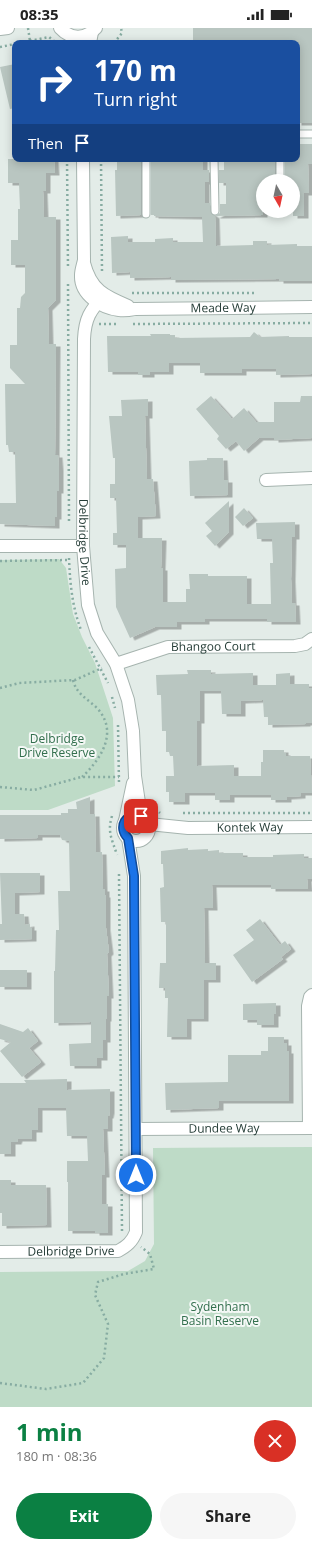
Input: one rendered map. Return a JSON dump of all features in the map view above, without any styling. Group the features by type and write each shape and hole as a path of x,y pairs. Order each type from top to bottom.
{"street":[{"path":"0,29 8,28"},
{"path":"60,28 72,39 93,34"},
{"path":"83,162 84,260 88,275 100,299"},
{"name":"Meade Way","path":"100,299 112,300 135,309 312,307"},
{"name":"Delbridge Drive","path":"0,1252 118,1251 132,1241 136,1232 134,876 141,831 135,776 134,731 128,700 116,664 97,633 88,605 83,546 85,324 100,299"},
{"path":"266,480 312,478"},
{"path":"0,546 83,546"},
{"name":"Bhangoo Court","path":"116,664 168,646 295,646 306,644 312,639"},
{"name":"Delbridge Drive","path":"125,820 135,776"},
{"name":"Kontek Way","path":"125,820 132,815 141,831 188,828 312,827"},
{"path":"125,820 123,824 124,832 141,831"},
{"path":"311,1128 308,1006 312,995"},
{"name":"Dundee Way","path":"136,1129 311,1128"}],"lane":[{"path":"300,134 312,134"},
{"path":"146,162 146,214"},
{"path":"214,162 215,211"},
{"path":"280,162 280,174"}],"path":[{"path":"28,28 30,40"},
{"path":"116,40 122,33 121,28"},
{"path":"35,40 49,37 52,40"},
{"path":"0,47 12,45"},
{"path":"0,561 69,560 67,162"},
{"path":"101,162 103,277"},
{"path":"132,293 256,293"},
{"path":"132,324 312,323"},
{"path":"68,324 124,324"},
{"path":"0,688 19,683 73,680 101,668 116,664"},
{"path":"101,668 109,686"},
{"path":"73,680 79,692 97,708 108,728 107,737 102,752 93,766 81,777"},
{"path":"111,693 116,711"},
{"path":"117,718 119,734 118,787"},
{"path":"0,787 34,790 81,777 119,777"},
{"path":"138,799 148,799 160,813"},
{"path":"176,813 312,812"},
{"path":"112,814 109,826 110,835 118,860"},
{"path":"119,867 122,1234"},
{"path":"0,1383 46,1389 83,1383 104,1358 108,1324 95,1295 98,1282 124,1274 154,1268 150,1254 132,1241"}],"green space":[{"name":"Delbridge Drive Reserve","path":"59,559 66,568 73,614 82,637 95,663 113,718 115,786 48,810 0,810 0,560"},
{"name":"Sydenham Basin Reserve","path":"312,1147 312,1407 0,1407 0,1272 128,1271 145,1261 154,1244 153,1148"}],"building":[{"path":"193,28 312,28 312,123 300,123 300,40 193,40"},
{"path":"12,65 12,109 10,109 0,67"},
{"path":"300,144 312,144 312,164 308,164 309,193 304,193 304,216 300,216 300,174 285,174 285,162 300,162"},
{"path":"8,159 12,159 12,162 54,162 55,173 46,173 46,191 43,191 44,217 56,217 56,300 48,308 49,344 56,344 55,455 58,455 59,491 57,491 57,517 55,517 55,526 0,524 0,503 16,503 15,452 9,452 8,445 6,445 5,384 25,384 10,368 10,345 17,345 17,308 20,308 21,297 25,293 25,265 11,265 11,240 18,240 18,209 20,209 19,183 8,183"},
{"path":"117,162 141,162 141,215 116,216 115,170 117,170"},
{"path":"151,162 203,162 203,170 209,170 209,182 205,182 205,203 210,203 211,213 215,216 216,246 253,245 253,241 267,241 267,245 297,244 297,246 312,246 312,281 279,281 279,279 171,280 171,277 130,278 130,272 112,273 111,237 128,236 128,242 155,242 155,239 173,238 173,242 203,242 202,217 151,215"},
{"path":"224,162 275,162 275,174 256,174 256,215 215,216 220,213 220,204 226,204 226,183 219,183 219,170 224,170"},
{"path":"254,332 260,337 312,337 312,374 276,375 276,369 242,369 242,373 200,373 200,363 169,363 169,372 150,372 150,375 138,375 138,372 108,372 107,336 151,336 150,334 170,334 175,335 175,338 250,337"},
{"path":"211,396 232,419 244,408 256,422 274,422 274,402 300,402 301,396 312,396 312,438 274,440 274,438 259,438 244,451 236,441 226,449 217,439 219,436 196,409"},
{"path":"148,399 148,416 145,416 147,479 153,479 156,516 138,517 138,538 162,538 161,568 163,568 163,602 186,602 186,589 190,589 189,574 208,574 208,576 247,576 247,604 271,604 270,563 273,563 272,539 257,539 256,523 295,522 295,537 292,537 291,579 292,603 295,603 296,622 267,622 267,619 205,619 205,622 177,622 177,627 155,627 130,638 116,607 115,569 126,568 126,545 113,545 113,533 117,533 116,498 110,498 110,484 115,484 115,458 113,458 109,416 122,416 121,400"},
{"path":"207,458 223,458 224,480 228,480 228,495 190,496 189,461 207,460"},
{"path":"229,501 229,532 215,546 206,536 212,531 205,523"},
{"path":"244,508 253,518 243,526 235,517"},
{"path":"187,670 211,670 211,674 253,673 253,685 276,685 276,674 290,673 290,684 309,684 309,688 312,688 312,723 306,724 268,725 268,717 264,717 263,700 241,701 241,714 222,714 221,691 200,691 200,721 197,721 197,766 234,765 234,776 261,776 263,750 284,750 286,756 310,756 312,793 301,793 301,796 287,797 287,800 271,800 271,795 230,795 230,800 215,800 215,793 185,793 185,802 169,802 169,792 166,792 166,776 174,776 173,756 170,756 169,752 166,752 166,731 162,731 161,695 157,695 156,675 188,674"},
{"path":"90,797 90,814 95,814 96,852 102,852 103,889 105,889 106,895 106,928 109,952 107,954 109,996 107,996 106,1040 103,1040 103,1058 97,1058 97,1066 70,1066 69,1044 91,1043 91,1022 54,1023 56,930 59,930 58,891 70,891 69,841 62,840 60,835 38,835 38,838 0,839 0,815 61,815 61,813 68,813 68,809 77,809 76,802"},
{"path":"188,848 188,850 219,850 219,853 243,853 243,857 273,857 273,855 304,854 304,858 312,858 312,879 307,879 308,889 271,889 271,885 212,885 213,908 204,908 205,963 216,963 216,980 204,980 204,1019 187,1019 187,1037 167,1037 168,998 165,998 165,988 159,988 160,963 166,963 166,922 161,922 160,888 164,887 161,851"},
{"path":"0,873 40,873 40,892 15,893 15,914 24,914 25,925 30,924 30,928 32,928 32,939 0,940 0,924 2,924"},
{"path":"260,919 280,945 285,941 291,949 281,957 283,959 252,982 233,955 254,940 246,930"},
{"path":"0,970 27,970 27,987 0,987"},
{"path":"276,1003 274,1025 257,1025 257,1020 243,1020 243,1004"},
{"path":"0,1024 23,1032 28,1028 38,1041 29,1048 41,1062 22,1077 0,1051 11,1042 0,1039"},
{"path":"268,1037 284,1037 284,1043 287,1043 287,1051 289,1051 289,1101 219,1101 219,1108 166,1110 165,1083 228,1082 228,1055 261,1055 261,1051 268,1051"},
{"path":"67,1079 67,1090 110,1089 108,1129 103,1129 105,1175 102,1175 102,1204 108,1204 108,1233 95,1233 95,1231 68,1231 67,1161 88,1161 87,1136 67,1136 66,1108 38,1108 38,1130 32,1130 32,1139 18,1139 17,1142 11,1142 11,1154 0,1154 0,1083 26,1083 24,1080"},
{"path":"0,1180 11,1180 11,1185 46,1185 47,1225 2,1226 2,1213 0,1213"}],"route":[{"path":"136,1175 134,876 128,838 125,835 123,824 125,820 132,815 141,816"}]}
